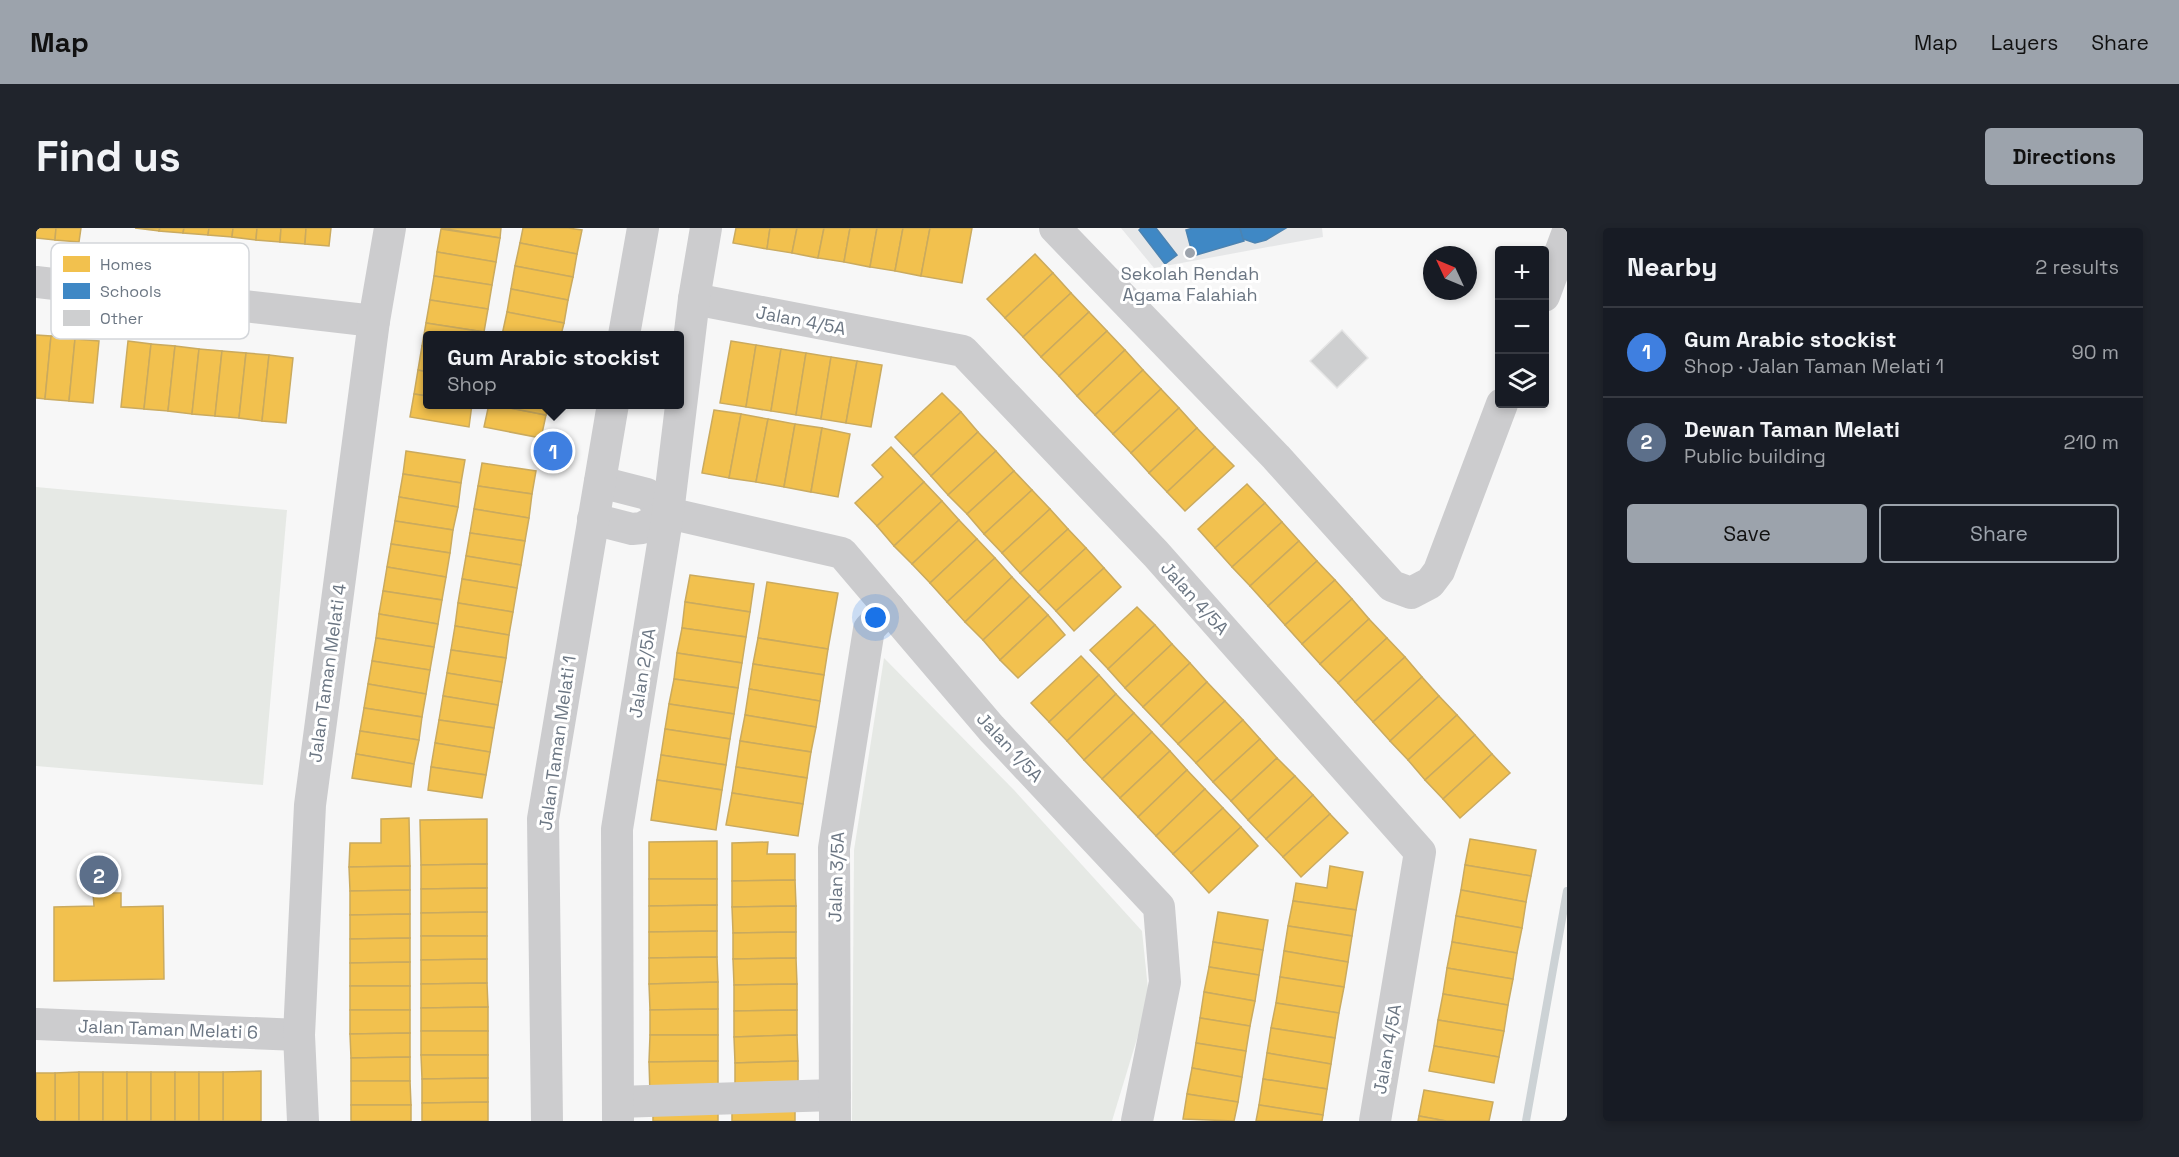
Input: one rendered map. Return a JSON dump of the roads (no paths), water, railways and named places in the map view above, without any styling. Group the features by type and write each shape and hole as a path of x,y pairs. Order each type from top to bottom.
{"street":[{"name":"Jalan Taman Melati 4","path":"303,1121 300,1035 310,805 374,321 390,228"},
{"path":"625,331 643,228"},
{"name":"Jalan 2/5A","path":"684,381 706,228"},
{"path":"1055,228 1276,458 1392,586 1411,593 1431,583 1439,571 1500,408"},
{"path":"1549,285 1567,234"},
{"path":"36,282 51,284"},
{"name":"Jalan 4/5A","path":"694,299 963,351 1156,554 1420,852 1375,1121"},
{"path":"249,307 374,321"},
{"name":"Jalan Taman Melati 1","path":"547,1121 543,819 612,409"},
{"name":"Jalan 2/5A","path":"618,1111 617,829 668,513 681,409"},
{"name":"Jalan 1/5A","path":"600,482 647,494 668,513 842,553 991,728 1160,908 1165,982 1137,1121"},
{"path":"593,519 632,529 642,528 668,513"},
{"name":"Jalan 3/5A","path":"835,1108 834,848 869,629 889,608"},
{"name":"Jalan Taman Melati 6","path":"36,1024 300,1035"},
{"path":"618,1111 835,1108"}],"waterway":[{"path":"1526,1121 1567,891"}],"place":[{"name":"Sekolah Rendah Agama Falahiah","path":"1190,253"},
{"name":"Gum Arabic stockist","path":"553,451"},
{"name":"Dewan Taman Melati","path":"99,875"}]}
